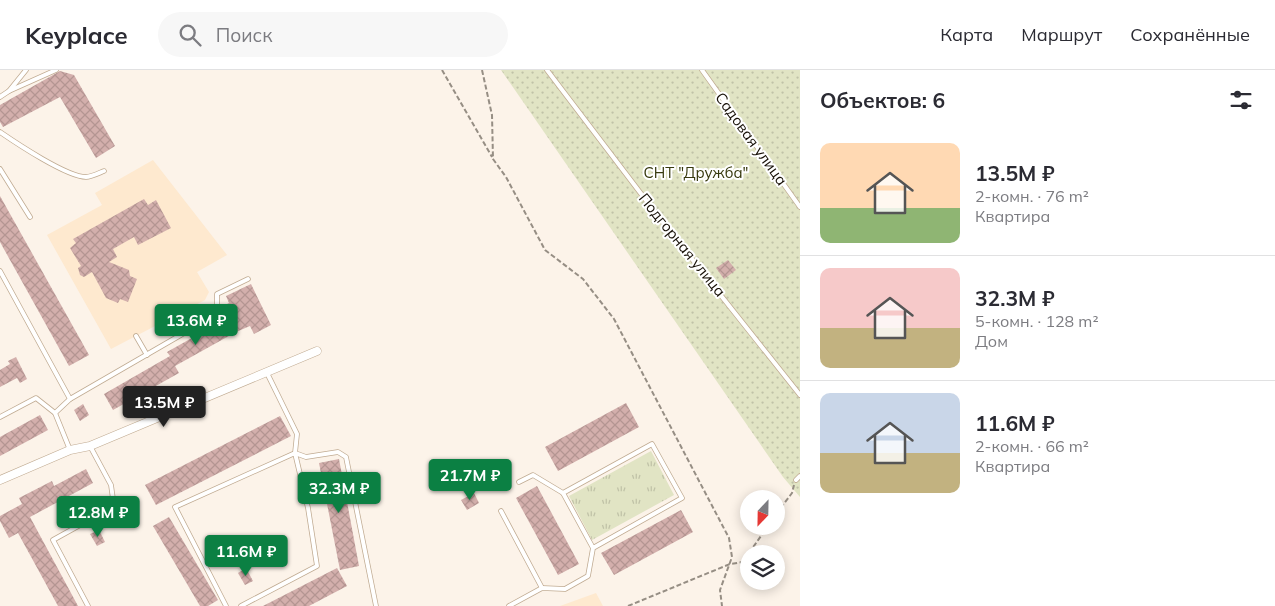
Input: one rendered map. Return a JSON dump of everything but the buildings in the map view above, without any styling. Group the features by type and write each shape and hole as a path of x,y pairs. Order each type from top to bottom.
{"street":[{"path":"0,480 70,450 90,446 317,351"}],"lane":[{"path":"9,92 26,70"},
{"path":"0,97 56,70"},
{"name":"Подгорная улица","path":"547,70 661,220 800,395"},
{"name":"Садовая улица","path":"702,70 800,207"},
{"path":"0,132 38,157 66,170 85,177 104,171"},
{"path":"0,169 30,218"},
{"path":"0,271 70,399"},
{"path":"55,413 70,399 217,314 217,294 248,278"},
{"path":"136,336 147,355"},
{"path":"241,606 317,566 308,508 295,453 297,434 267,373"},
{"path":"0,417 36,398 55,413 70,450"},
{"path":"563,493 652,444 682,498 593,548"},
{"path":"88,606 53,540 107,510 112,499 111,486 90,446"},
{"path":"226,606 175,507 295,453 306,457 338,452 346,457 376,606"},
{"path":"509,606 542,588 565,589 588,576 593,548 563,493 532,475 519,482"},
{"path":"796,480 800,476"},
{"path":"501,511 542,588"}],"path":[{"path":"442,70 506,177 545,250 583,279 618,327 729,538 732,557 720,590 722,606"},
{"path":"482,70 492,115 493,158"},
{"path":"785,502 792,493 796,480"},
{"path":"628,606 730,564 740,563"}],"shaded area":[{"path":"153,160 227,255 197,272 209,292 205,300 111,349 47,235 102,205 95,193"},
{"path":"596,593 603,606 560,606"}],"green space":[{"name":"СНТ \"Дружба\"","path":"501,70 800,70 800,497 783,477"},
{"path":"651,451 674,495 592,540 569,496"}]}
